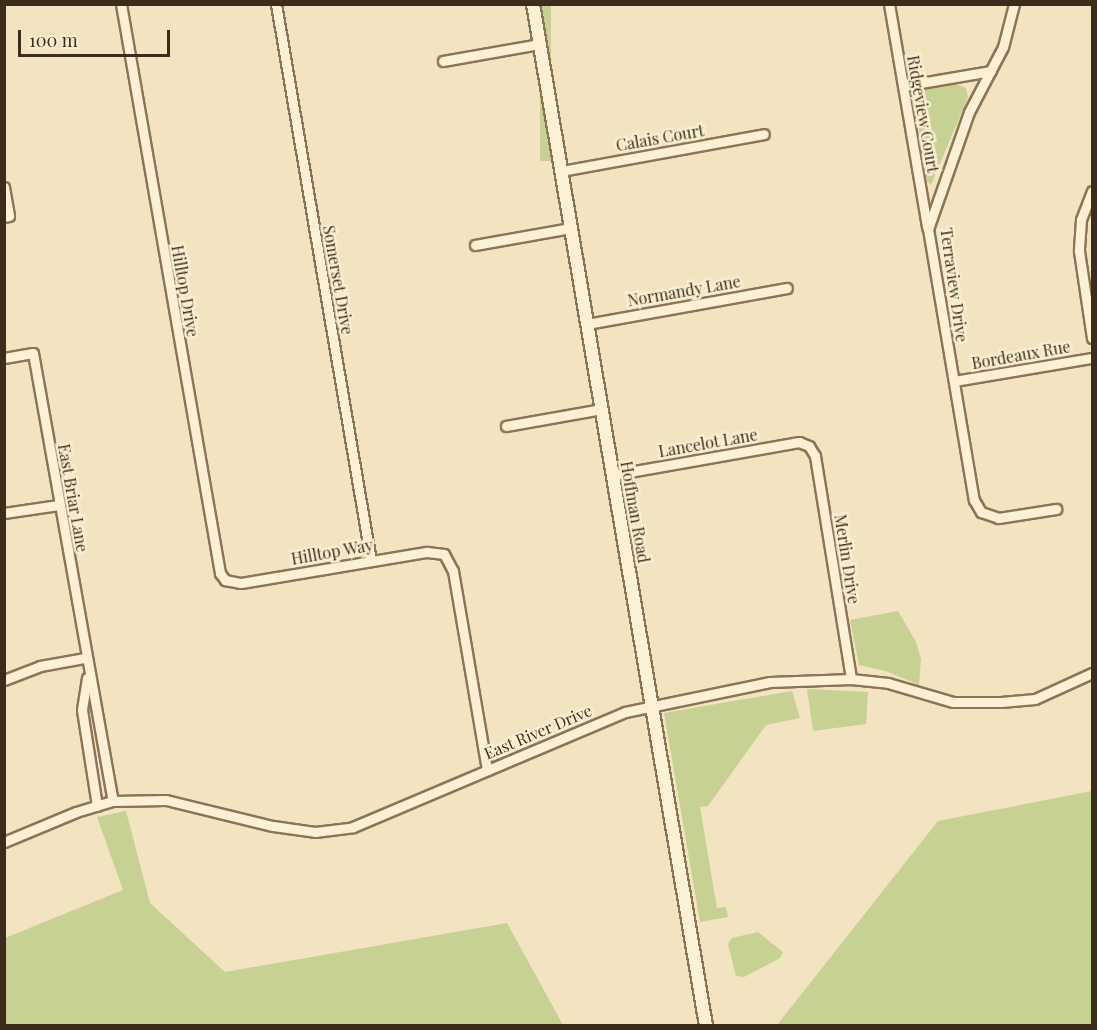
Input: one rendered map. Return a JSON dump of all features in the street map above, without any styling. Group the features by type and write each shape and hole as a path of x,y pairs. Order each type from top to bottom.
{"street":[{"name":"Hilltop Drive","path":"121,4 217,565 225,580"},
{"name":"Somerset Drive","path":"276,4 371,561"},
{"name":"Hoffman Road","path":"533,4 706,1026"},
{"name":"Ridgeview Court","path":"889,4 928,229"},
{"name":"Terraview Drive","path":"1014,4 1003,47 953,151 928,229 974,500 981,512 998,518 1056,509"},
{"path":"443,61 539,44"},
{"path":"903,86 991,71"},
{"name":"Calais Court","path":"561,171 764,134"},
{"path":"4,188 9,216 4,217"},
{"path":"1092,191 1082,220 1078,251 1092,338"},
{"path":"475,244 570,228"},
{"name":"Normandy Lane","path":"586,324 788,288"},
{"name":"East Briar Lane","path":"4,358 33,353 88,676 113,801"},
{"name":"Bordeaux Rue","path":"954,381 1092,358"},
{"path":"506,426 601,409"},
{"name":"Lancelot Lane","path":"612,475 799,442 809,446"},
{"name":"Merlin Drive","path":"809,446 815,456 851,679"},
{"path":"4,513 58,505"},
{"name":"Hilltop Way","path":"225,580 241,583 427,552 444,554 453,571 487,770"},
{"path":"4,680 40,666 85,658"},
{"name":"East River Drive","path":"4,843 113,801 166,800 273,826 315,832 352,827 390,815 487,770 651,704 770,682 851,679 888,683 953,702 1001,702 1035,699 1092,673"},
{"name":"East Briar Lane","path":"88,676 81,710 97,806"}],"green space":[{"path":"540,5 551,5 551,161 540,161"},
{"path":"956,84 966,88 968,97 931,185 927,181 914,98 923,90"},
{"path":"898,611 916,642 921,659 919,685 886,671 859,665 850,620"},
{"path":"807,689 868,692 866,724 813,731"},
{"path":"792,691 800,718 766,725 708,806 700,807 717,908 726,907 728,917 700,922 664,713"},
{"path":"1092,791 1092,1025 777,1025 938,821"},
{"path":"126,811 150,903 225,972 507,923 563,1025 5,1025 5,938 123,890 97,817"},
{"path":"758,932 783,952 780,958 744,977 736,976 728,944 732,938"}]}
